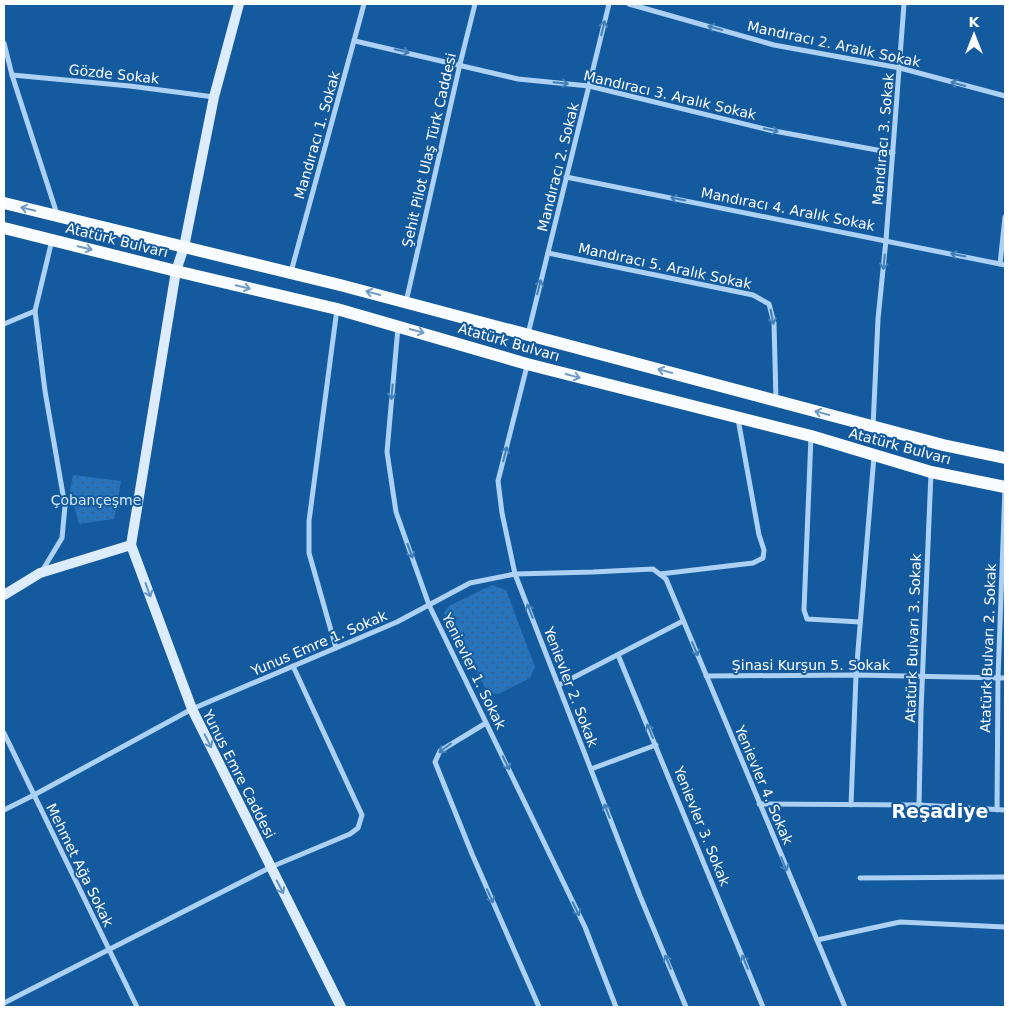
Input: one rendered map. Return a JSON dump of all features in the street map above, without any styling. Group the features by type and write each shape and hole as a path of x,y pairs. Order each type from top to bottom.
{"main road":[{"name":"Atatürk Bulvarı","path":"4,203 406,302 943,445 1005,458"},
{"name":"Atatürk Bulvarı","path":"4,228 337,309 527,364 811,436 931,472 1005,487"}],"street":[{"path":"4,595 40,573 131,545 176,271 184,247 214,97 239,4"},
{"name":"Mandıracı 1. Sokak","path":"290,273 364,4"},
{"name":"Şehit Pilot Ulaş Türk Caddesi","path":"406,302 475,4"},
{"name":"Mandıracı 2. Sokak","path":"528,335 609,4"},
{"name":"Mandıracı 2. Aralık Sokak","path":"629,4 774,45 900,68 1005,96"},
{"name":"Mandıracı 3. Sokak","path":"874,426 878,319 904,4"},
{"name":"Mandıracı 3. Aralık Sokak","path":"355,41 518,79 589,86 769,130 893,153"},
{"path":"4,42 12,75 58,216"},
{"name":"Gözde Sokak","path":"12,75 130,86 214,97"},
{"name":"Mandıracı 4. Aralık Sokak","path":"566,177 1002,264"},
{"path":"1002,264 1005,217"},
{"path":"40,573 62,538 65,506 45,391 35,311 52,239"},
{"name":"Mandıracı 5. Aralık Sokak","path":"548,253 753,295 769,304 774,323 776,401"},
{"path":"336,648 309,553 309,521 337,309"},
{"path":"4,324 35,311"},
{"name":"Yenievler 1. Sokak","path":"398,326 387,452 396,512 429,605 585,927 616,1007"},
{"name":"Yenievler 2. Sokak","path":"527,364 498,482 502,514 516,574 640,896 686,1007"},
{"name":"Yunus Emre 1. Sokak","path":"4,810 192,710 397,622 470,583 516,574 653,569 660,574 753,563 762,558 764,550 759,535 738,418"},
{"path":"811,436 804,610 807,619 860,622"},
{"path":"852,805 856,675 874,456"},
{"name":"Atatürk Bulvarı 3. Sokak","path":"919,805 922,677 931,472"},
{"name":"Atatürk Bulvarı 2. Sokak","path":"997,810 998,678 1005,487"},
{"name":"Yunus Emre Caddesi","path":"131,545 192,710 341,1007"},
{"name":"Yenievler 4. Sokak","path":"660,574 666,579 845,1007"},
{"path":"558,685 683,622"},
{"name":"Yenievler 3. Sokak","path":"618,654 763,1007"},
{"path":"4,1003 271,867 350,834 358,828 362,815 293,666"},
{"name":"Şinasi Kurşun 5. Sokak","path":"706,676 856,675 1005,678"},
{"path":"486,723 440,751 435,762 472,854 539,1007"},
{"name":"Mehmet Ağa Sokak","path":"4,733 137,1007"},
{"path":"591,769 656,745"},
{"path":"759,804 919,805 1005,810"},
{"path":"860,878 1005,877"},
{"path":"817,940 900,922 1005,927"}],"green space":[{"name":"Çobançeşme","path":"73,475 121,481 114,519 79,524 70,491"},
{"path":"492,585 506,590 535,667 530,678 499,694 488,693 444,613 449,606"}],"district":[{"name":"Reşadiye","path":"940,811"}]}
